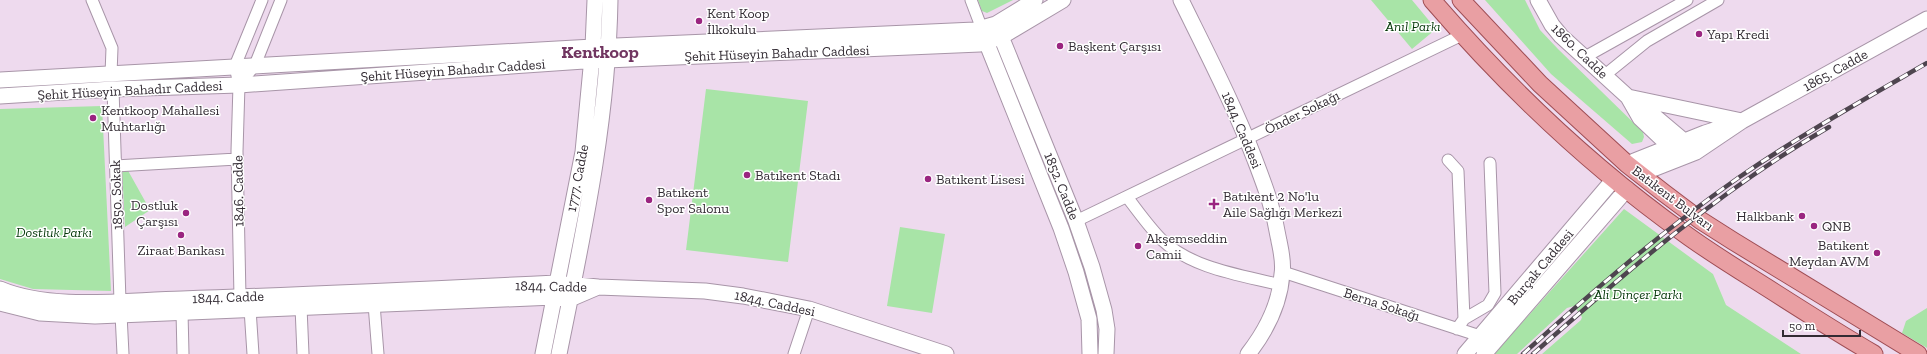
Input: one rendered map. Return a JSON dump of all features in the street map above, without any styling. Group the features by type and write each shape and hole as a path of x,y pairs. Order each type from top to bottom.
{"main road":[{"name":"Batıkent Bulvarı","path":"1432,0 1462,35 1522,97 1620,184 1685,235 1874,354"},
{"name":"Batıkent Bulvarı","path":"1461,0 1540,84 1634,169 1700,220 1918,354"},
{"path":"1620,184 1634,169"}],"street":[{"path":"92,0 112,48 111,74"},
{"path":"235,66 262,0"},
{"path":"239,85 255,65 281,0"},
{"name":"1777. Cadde","path":"543,354 583,152 592,62 595,0"},
{"name":"1777. Cadde","path":"559,354 595,170 609,53 610,0"},
{"path":"971,0 982,29"},
{"name":"Şehit Hüseyin Bahadır Caddesi","path":"0,80 593,46 609,53 987,43 999,30 1036,0"},
{"name":"Şehit Hüseyin Bahadır Caddesi","path":"0,96 113,89 239,85 495,67 592,62 609,53 982,29 999,30 1063,0"},
{"name":"1844. Caddesi","path":"1181,0 1247,139 1274,212 1282,279 1269,319 1260,337 1248,354"},
{"name":"1860. Cadde","path":"1538,0 1552,25 1561,36 1628,97 1691,146"},
{"path":"1585,57 1687,0"},
{"path":"1605,75 1647,41 1718,0"},
{"name":"1865. Cadde","path":"1634,169 1691,146 1742,121 1927,19"},
{"name":"1852. Cadde","path":"982,29 1061,228 1076,272 1090,319 1090,354"},
{"name":"1852. Cadde","path":"999,30 1076,221 1103,303 1107,329 1106,354"},
{"name":"Önder Sokağı","path":"1076,221 1462,35"},
{"name":"1846. Cadde","path":"235,66 239,85 238,159 243,305 253,354"},
{"name":"1850. Sokak","path":"113,89 123,354"},
{"path":"1628,97 1742,121"},
{"name":"1860. Cadde","path":"1628,97 1640,118 1676,152"},
{"path":"116,166 238,159"},
{"path":"1448,160 1458,171 1464,319"},
{"path":"1457,329 1464,319 1484,308 1495,293 1490,163"},
{"name":"Burçak Caddesi","path":"1465,354 1620,184"},
{"name":"Burçak Caddesi","path":"1484,354 1620,184"},
{"name":"Berna Sokağı","path":"1127,197 1160,238 1182,253 1219,270 1282,279 1480,336"},
{"name":"1844. Caddesi","path":"598,287 723,293 808,309 946,354"},
{"name":"1844. Cadde","path":"0,303 22,310 54,315 121,308 243,305 555,290 572,292 598,287"},
{"name":"1844. Cadde","path":"0,289 19,296 47,301 182,312 243,305 301,307 374,304 555,290"},
{"path":"374,304 378,354"},
{"path":"301,307 303,354"},
{"path":"794,354 808,309"},
{"path":"182,312 183,354"}],"green space":[{"path":"978,0 1013,0 987,13 982,11"},
{"name":"Anıl Parkı","path":"1371,0 1412,0 1436,29 1412,49"},
{"path":"1485,0 1525,0 1540,30 1643,132 1644,137 1642,142 1632,144 1551,74"},
{"name":"Batıkent Stadı","path":"706,89 808,101 788,262 686,250"},
{"name":"Dostluk Parkı","path":"102,106 111,291 33,289 0,279 0,109"},
{"path":"122,167 126,167 150,210 125,227"},
{"name":"Ali Dinçer Parkı","path":"1624,209 1713,274 1726,305 1801,354 1542,354 1581,320 1582,317 1574,306 1567,308 1517,354 1494,354"},
{"path":"900,227 945,234 932,313 887,306"},
{"path":"1927,308 1927,348 1902,333 1906,321"}],"railway":[{"path":"1523,354 1628,263 1710,198 1784,148 1927,63"},
{"path":"1533,354 1639,262 1712,204 1789,151 1829,127"}],"place":[{"name":"Kent Koop İlkokulu","path":"699,21"},
{"name":"Yapı Kredi","path":"1699,34"},
{"name":"Başkent Çarşısı","path":"1060,46"},
{"name":"Kentkoop Mahallesi Muhtarlığı","path":"93,118"},
{"name":"Batıkent Stadı","path":"747,175"},
{"name":"Batıkent Lisesi","path":"928,179"},
{"name":"Batıkent Spor Salonu","path":"649,200"},
{"name":"Batıkent 2 No'lu Aile Sağlığı Merkezi","path":"1214,204"},
{"name":"Dostluk Çarşısı","path":"186,213"},
{"name":"Halkbank","path":"1802,216"},
{"name":"QNB","path":"1814,226"},
{"name":"Ziraat Bankası","path":"181,235"},
{"name":"Akşemseddin Camii","path":"1138,246"},
{"name":"Batıkent Meydan AVM","path":"1877,253"}],"district":[{"name":"Kentkoop","path":"600,52"}]}
